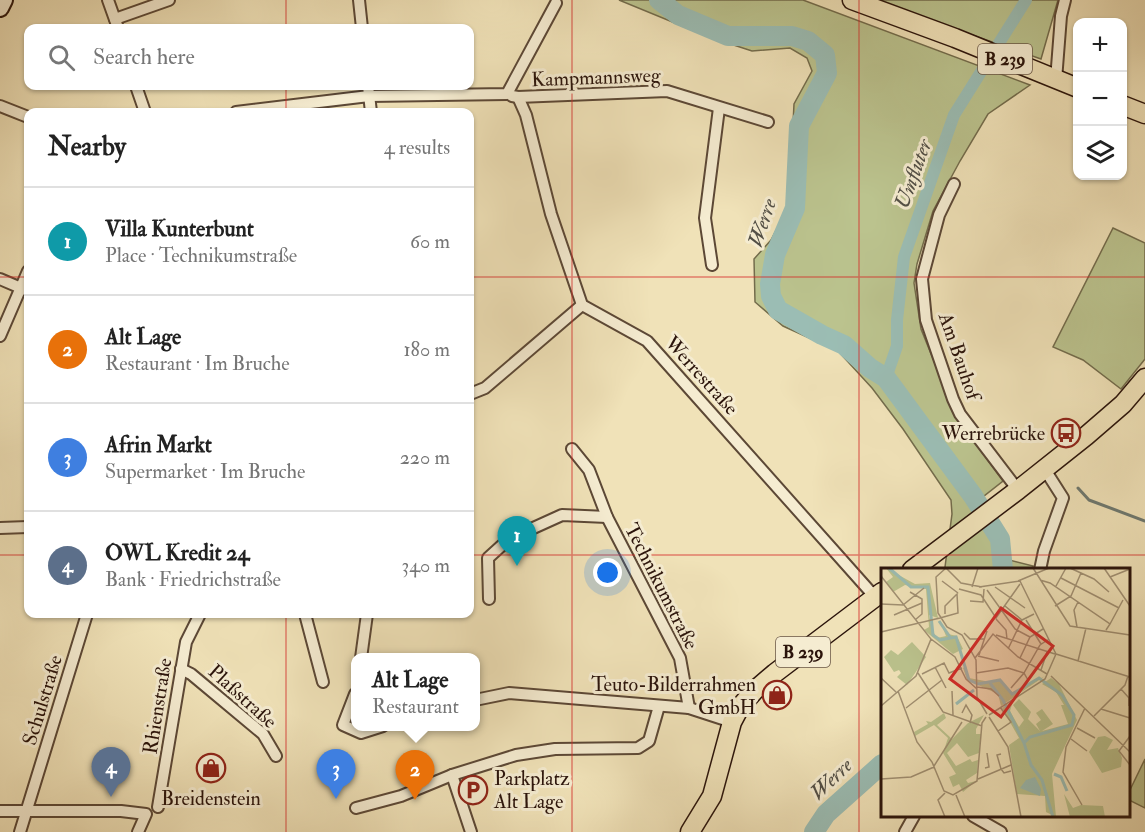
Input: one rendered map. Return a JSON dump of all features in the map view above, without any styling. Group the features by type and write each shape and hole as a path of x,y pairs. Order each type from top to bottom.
{"main road":[{"path":"0,8 4,0"},
{"name":"B 239","path":"852,0 955,38 1073,86"},
{"path":"1127,107 1145,114"},
{"path":"915,568 1002,503 1124,404 1145,378"},
{"name":"B 239","path":"690,832 712,796 732,722 740,707 754,691 879,594"}],"street":[{"path":"108,0 116,24 169,0"},
{"path":"358,0 361,24"},
{"path":"1056,80 1061,16 1065,0"},
{"path":"507,94 556,3"},
{"path":"137,90 144,108"},
{"path":"369,91 371,108"},
{"name":"Kampmannsweg","path":"261,108 369,91 507,94 518,97 667,91 768,122"},
{"path":"474,392 485,388 582,305 551,214 526,115 518,97"},
{"path":"0,106 24,115"},
{"path":"712,265 705,218 719,108"},
{"name":"Am Bauhof","path":"954,184 939,215 922,279 926,320 960,414 1018,490"},
{"path":"0,279 24,290"},
{"path":"0,336 24,292"},
{"name":"Werrestraße","path":"582,305 647,340 879,594"},
{"name":"Technikumstraße","path":"572,449 588,470 607,517 680,658 689,708"},
{"path":"1040,568 1044,551 1063,498 1049,476 1042,470"},
{"name":"Technikumstraße","path":"489,599 488,558 509,539 562,515 607,517"},
{"path":"0,528 24,527"},
{"name":"Schulstraße","path":"20,832 86,618"},
{"name":"Rhienstraße","path":"159,807 180,669 186,642 198,618"},
{"path":"306,618 323,682"},
{"path":"361,653 366,618"},
{"name":"Plaßstraße","path":"180,669 192,674 263,734 276,756"},
{"path":"480,699 509,693 689,708 732,722"},
{"path":"351,704 343,724 351,728"},
{"path":"356,808 401,796 452,775 516,755 555,749 638,748 649,741 659,706"},
{"path":"452,775 471,832"},
{"path":"0,812 121,811 146,814 138,832"},
{"path":"905,832 913,817"},
{"path":"975,817 1001,832"}],"green space":[{"path":"619,0 803,0 1030,85 988,114 960,161 933,211 917,264 914,283 921,329 957,418 1003,481 974,504 999,539 1001,558 1033,566 1032,568 946,568 952,514 951,500 903,429 872,388 838,351 783,326 755,302 754,259 771,240 789,205 794,104 812,71 807,58 790,48 752,51 709,37"},
{"path":"883,0 1058,0 1041,59 881,3"},
{"path":"1113,228 1145,243 1145,359 1121,389 1083,360 1053,347"},
{"path":"1145,759 1145,808 1130,800 1130,790"}],"waterway":[{"name":"Werre","path":"659,0 678,15 728,36 792,36 808,41 825,55 827,73 799,126 795,208 775,255 770,284 771,296 778,310 844,345 870,368 886,378 973,496 1000,539 1003,568"},
{"name":"Umfluter","path":"886,378 897,346 897,320 904,257 954,115 1026,0"},
{"path":"1078,488 1089,500 1145,521"},
{"name":"Werre","path":"814,832 826,814 881,765"}],"place":[{"name":"Werrebrücke","path":"1066,433"},
{"name":"Villa Kunterbunt","path":"517,566"},
{"name":"Teuto-Bilderrahmen GmbH","path":"777,695"},
{"name":"Breidenstein","path":"211,768"},
{"name":"Parkplatz Alt Lage","path":"473,790"},
{"name":"OWL Kredit 24","path":"111,797"},
{"name":"Afrin Markt","path":"336,799"},
{"name":"Alt Lage","path":"415,800"}]}
